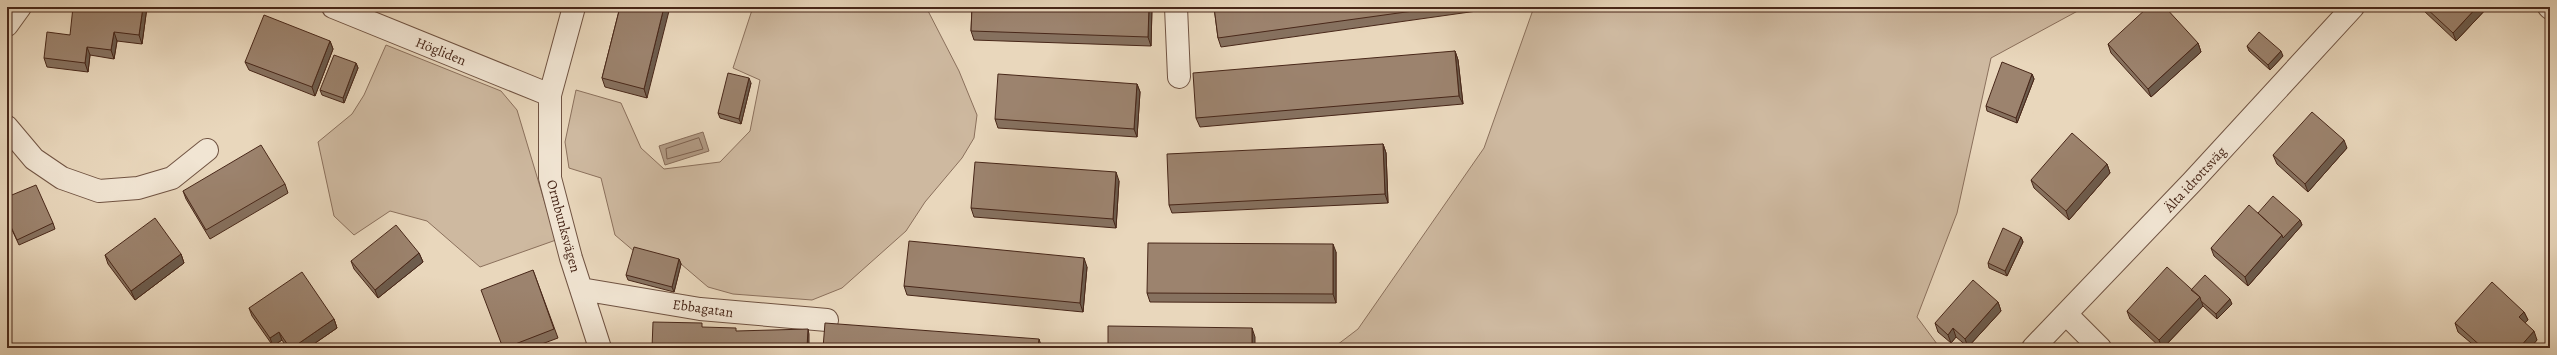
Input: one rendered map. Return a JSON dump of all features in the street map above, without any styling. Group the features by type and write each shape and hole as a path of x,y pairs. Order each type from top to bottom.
{"street":[{"path":"7,25 20,7"},
{"name":"Högliden","path":"333,7 550,95"},
{"name":"Ormbunksvägen","path":"574,7 550,95 550,178 581,289 600,348"},
{"path":"1176,7 1179,77"},
{"name":"Älta idrottsväg","path":"2034,348 2067,315 2353,7"},
{"path":"7,127 34,159 62,178 100,191 138,188 172,178 207,150"},
{"name":"Ebbagatan","path":"581,289 700,309 827,320"},
{"path":"2067,315 2100,348"}],"shaded area":[{"path":"753,7 926,7 959,71 977,115 974,138 962,158 925,202 906,231 842,288 812,300 733,294 708,287 681,264 635,252 615,235 601,178 569,168 565,142 576,90 621,103 641,148 664,169 720,162 750,131 760,80 733,68"},
{"path":"1534,7 2085,7 1991,58 1957,213 1917,317 1940,348 1333,348 1358,329 1484,148"},
{"path":"386,45 501,91 517,110 556,240 480,267 427,221 390,211 354,235 334,216 318,142 352,114 364,95"}],"water":[{"path":"703,132 709,151 665,165 659,146"}],"building":[{"path":"73,7 143,7 139,35 114,32 111,50 87,47 85,63 44,58 47,32 70,35"},
{"path":"620,7 664,7 644,89 602,78"},
{"path":"972,7 1149,7 1148,37 971,31"},
{"path":"1214,7 1442,7 1218,38"},
{"path":"2148,7 2165,7 2198,43 2148,89 2108,44"},
{"path":"2425,7 2477,7 2453,33"},
{"path":"264,15 330,41 312,87 245,62"},
{"path":"2259,32 2281,51 2268,65 2247,46"},
{"path":"1455,51 1459,96 1196,118 1193,73"},
{"path":"334,55 356,63 343,98 320,90"},
{"path":"2002,62 2032,74 2016,118 1986,106"},
{"path":"728,73 749,78 739,119 718,113"},
{"path":"998,74 1137,84 1134,129 995,119"},
{"path":"2312,112 2344,140 2305,184 2273,155"},
{"path":"2072,133 2107,164 2066,211 2031,180"},
{"path":"1383,144 1385,194 1169,205 1167,154"},
{"path":"261,145 285,184 206,230 183,191"},
{"path":"975,162 1116,172 1113,219 971,208"},
{"path":"36,185 53,223 17,240 7,218 7,197"},
{"path":"2273,196 2300,220 2283,238 2282,235 2258,213"},
{"path":"2249,205 2282,235 2245,277 2211,248"},
{"path":"155,218 181,254 131,291 105,255"},
{"path":"396,225 419,253 375,290 351,261"},
{"path":"2003,228 2021,237 2005,271 1988,263"},
{"path":"909,241 1084,258 1080,303 904,286"},
{"path":"1148,243 1333,244 1333,294 1147,293"},
{"path":"634,247 679,259 672,287 626,275"},
{"path":"2167,267 2200,297 2159,340 2127,311"},
{"path":"533,270 554,329 503,348 481,290"},
{"path":"302,272 334,319 290,348 279,332 270,338 249,308"},
{"path":"2205,275 2230,299 2216,314 2191,290"},
{"path":"1973,280 1998,302 1965,339 1953,328 1948,335 1935,323"},
{"path":"2492,282 2524,312 2519,317 2534,331 2519,348 2483,348 2455,323"},
{"path":"653,322 702,323 702,327 736,328 736,331 808,329 807,348 652,348"},
{"path":"825,323 1039,339 1038,348 823,348"},
{"path":"1108,326 1252,328 1252,348 1108,348"}]}
